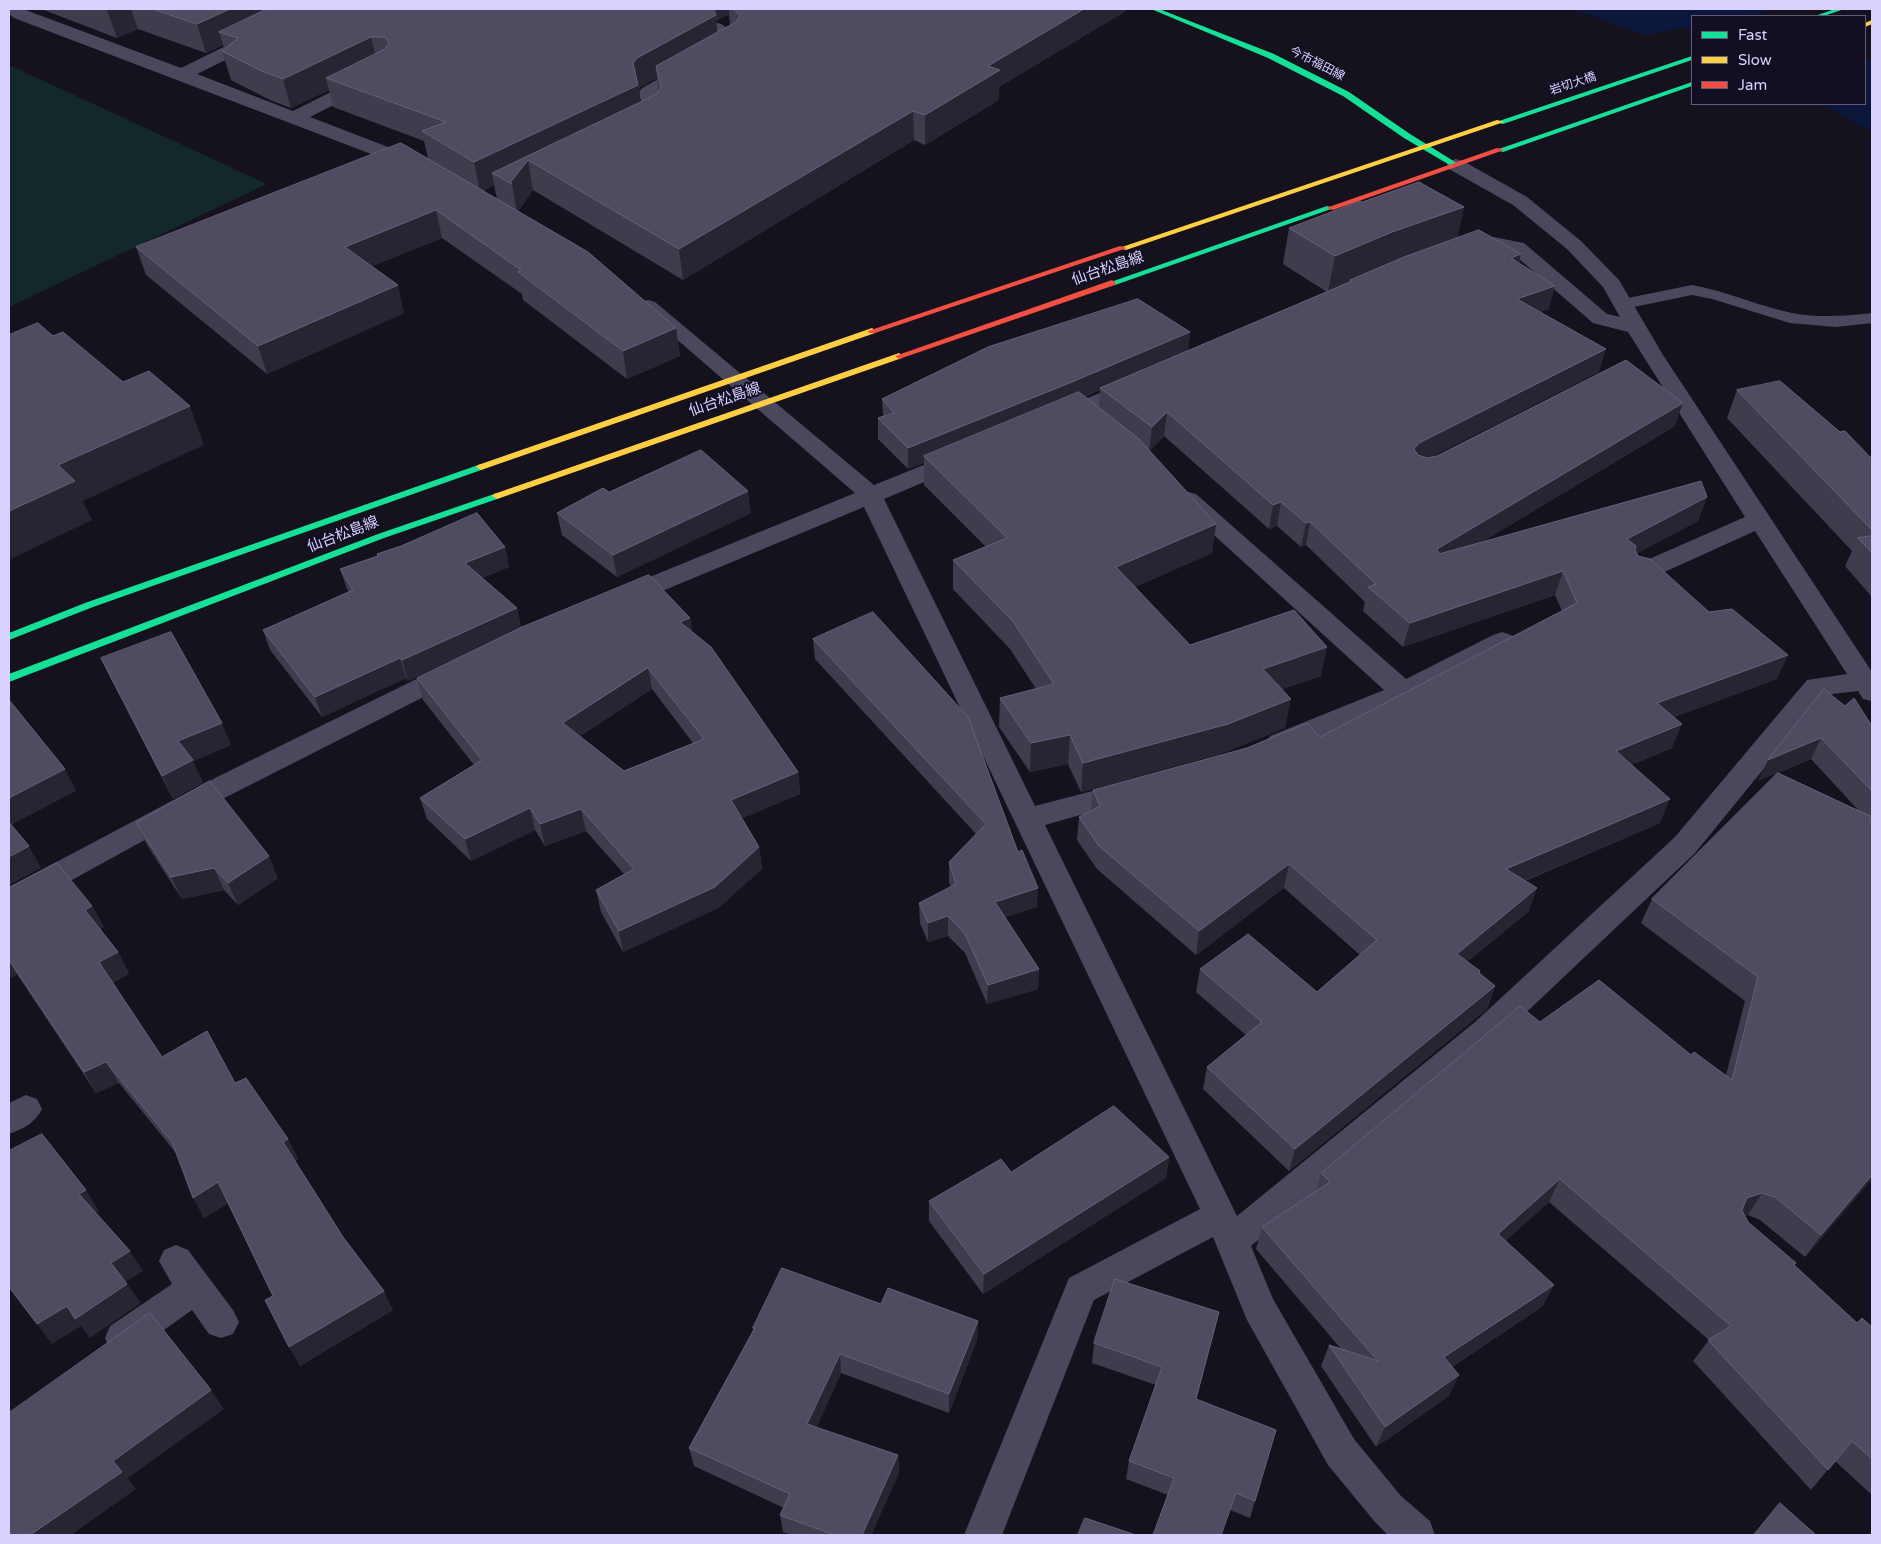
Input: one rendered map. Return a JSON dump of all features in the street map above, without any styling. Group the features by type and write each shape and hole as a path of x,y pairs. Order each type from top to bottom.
{"main road":[{"name":"今市福田線","path":"1154,9 1271,56 1346,94 1456,165"},
{"path":"1821,15 1840,9"},
{"name":"岩切大橋","path":"1426,147 1691,58"},
{"name":"仙台松島線","path":"9,678 381,536 763,402 1691,84"},
{"name":"仙台松島線","path":"9,637 89,605 734,378 1426,147"}],"street":[{"path":"182,74 276,28 325,9"},
{"path":"22,11 293,118 412,162 429,172"},
{"path":"619,135 654,118 648,92 731,45 726,24 700,21"},
{"path":"293,118 376,76"},
{"path":"1456,165 1520,200 1574,245 1612,284 1638,328 1644,359 1761,519 1869,687"},
{"path":"1446,254 1482,241 1517,247 1600,319 1638,328"},
{"path":"635,295 870,494 1225,1228 1259,1308 1341,1452 1388,1509 1416,1535"},
{"path":"1042,425 1150,379"},
{"path":"1079,410 1100,426"},
{"path":"599,607 979,450"},
{"path":"1172,485 1403,692"},
{"path":"1640,573 1761,519"},
{"path":"1259,752 1403,692 1502,641"},
{"path":"9,901 306,743 473,662"},
{"path":"983,1535 1081,1289 1225,1228 1486,1031 1685,845 1816,687 1869,687"},
{"path":"1027,819 1148,786"},
{"path":"98,1355 186,1275 221,1322"}],"lane":[{"path":"1624,304 1692,290 1715,294 1790,318 1836,322 1872,318"}],"green space":[{"path":"9,65 267,184 9,307"}],"water":[{"path":"1573,9 1810,9 1840,15 1691,15 1691,31 1685,28 1645,35"},
{"path":"1866,58 1872,61 1872,132 1823,105 1866,105"}],"pier":[{"path":"1774,9 1822,9 1847,15 1755,15"}],"building":[{"path":"153,9 230,9 197,24"},
{"path":"267,9 711,9 716,15 637,58 633,63 638,85 474,162 422,131 446,122 326,78 385,49 389,43 385,37 371,37 283,79 222,51 238,38 219,32"},
{"path":"734,9 1084,9 988,66 1000,70 925,115 913,111 679,249 528,160 510,183 492,173 657,94 661,88 656,66 736,22 740,16"},
{"path":"401,143 588,252 676,328 623,351 518,272 521,270 436,210 345,247 398,285 258,346 136,247"},
{"path":"1419,182 1464,207 1392,232 1335,256 1289,228 1360,201 1362,202"},
{"path":"1479,230 1521,254 1511,258 1555,286 1517,299 1606,349 1419,443 1414,449 1418,455 1427,458 1437,456 1626,360 1683,403 1437,549 1439,554 1701,481 1707,497 1627,539 1636,546 1635,550 1638,556 1650,559 1709,612 1732,609 1788,655 1657,703 1682,724 1616,751 1670,799 1506,869 1537,888 1457,954 1480,971 1479,973 1495,986 1295,1149 1207,1067 1262,1022 1200,969 1248,934 1317,992 1377,940 1289,864 1199,931 1099,846 1079,817 1100,806 1093,790 1247,748 1307,723 1320,737 1577,603 1563,571 1410,623 1368,587 1376,584 1310,522 1306,523 1281,502 1273,505 1167,412 1152,427 1100,388 1404,257"},
{"path":"1138,299 1190,332 908,448 878,418 894,413 882,399 988,347"},
{"path":"38,323 53,336 63,332 123,382 149,371 190,406 58,465 75,481 9,511 9,335"},
{"path":"1780,381 1840,432 1845,431 1872,459 1872,530 1737,390"},
{"path":"1079,392 1139,439 1216,524 1116,567 1190,645 1294,610 1327,647 1263,669 1291,699 1228,724 1083,763 1070,735 1031,743 1000,698 1054,684 1012,620 953,560 1007,538 924,456"},
{"path":"701,450 748,491 613,555 557,513 603,488 609,492"},
{"path":"477,513 505,547 465,563 517,608 315,697 263,630 353,590 340,569 378,556 377,554 401,546"},
{"path":"1872,536 1872,553 1858,538"},
{"path":"649,575 690,618 680,622 711,647 798,772 731,800 759,847 715,887 619,931 596,890 634,869 581,809 540,824 530,808 465,839 420,798 482,760 417,678 522,627","holes":["648,668 704,739 624,771 563,723"]},
{"path":"873,612 968,717 1018,852 1022,850 1038,888 995,902 1039,969 988,985 965,934 948,916 928,923 919,903 956,884 949,862 986,824 813,639"},
{"path":"171,632 222,723 178,741 193,760 162,776 101,658"},
{"path":"1824,689 1845,706 1854,698 1872,726 1872,791 1821,738 1768,760"},
{"path":"9,702 65,769 9,798"},
{"path":"1778,773 1872,817 1872,1175 1821,1235 1775,1197 1762,1193 1747,1198 1742,1210 1748,1222 1796,1263 1794,1265 1857,1323 1862,1318 1872,1327 1872,1459 1852,1441 1828,1470 1708,1340 1731,1326 1560,1179 1498,1234 1554,1285 1444,1357 1459,1375 1385,1427 1329,1345 1378,1361 1262,1227 1330,1182 1321,1173 1520,1006 1540,1022 1599,980 1691,1055 1694,1052 1732,1080 1758,977 1652,899"},
{"path":"210,781 269,856 228,883 214,868 171,877 136,823"},
{"path":"9,822 29,846 9,857"},
{"path":"57,863 92,906 85,910 118,952 99,962 162,1057 207,1031 235,1083 246,1078 288,1139 283,1142 343,1237 384,1291 289,1347 265,1300 273,1296 218,1182 193,1198 172,1142 106,1062 84,1072 9,960 9,888"},
{"path":"1114,1106 1169,1157 984,1274 929,1201 1001,1159 1011,1172"},
{"path":"42,1134 86,1190 79,1194 130,1251 111,1263 127,1284 75,1319 67,1306 37,1324 9,1287 9,1151"},
{"path":"782,1268 881,1304 888,1288 978,1321 949,1394 840,1354 807,1424 898,1455 862,1535 834,1535 780,1515 790,1494 689,1448 755,1328 753,1328"},
{"path":"1115,1279 1219,1312 1196,1399 1276,1430 1255,1501 1236,1493 1221,1535 1153,1535 1174,1478 1129,1461 1162,1367 1094,1343"},
{"path":"150,1313 211,1390 113,1461 122,1472 30,1535 9,1535 9,1413"},
{"path":"1780,1503 1816,1535 1754,1535"},
{"path":"1085,1518 1136,1535 1078,1535"}],"traffic: fast":[{"path":"1154,9 1271,56 1346,94 1407,136 1456,165"},
{"path":"1821,15 1841,9"},
{"path":"1500,122 1691,58"},
{"path":"1500,150 1691,84"},
{"path":"1112,283 1330,208"},
{"path":"9,637 89,605 481,467"},
{"path":"9,678 381,536 497,496"}],"traffic: slow":[{"path":"1866,25 1872,22"},
{"path":"1123,248 1500,122"},
{"path":"481,467 872,331"},
{"path":"497,496 899,356"}],"traffic: jam":[{"path":"1330,208 1500,150"},
{"path":"872,331 1123,248"},
{"path":"899,356 1112,283"}]}
